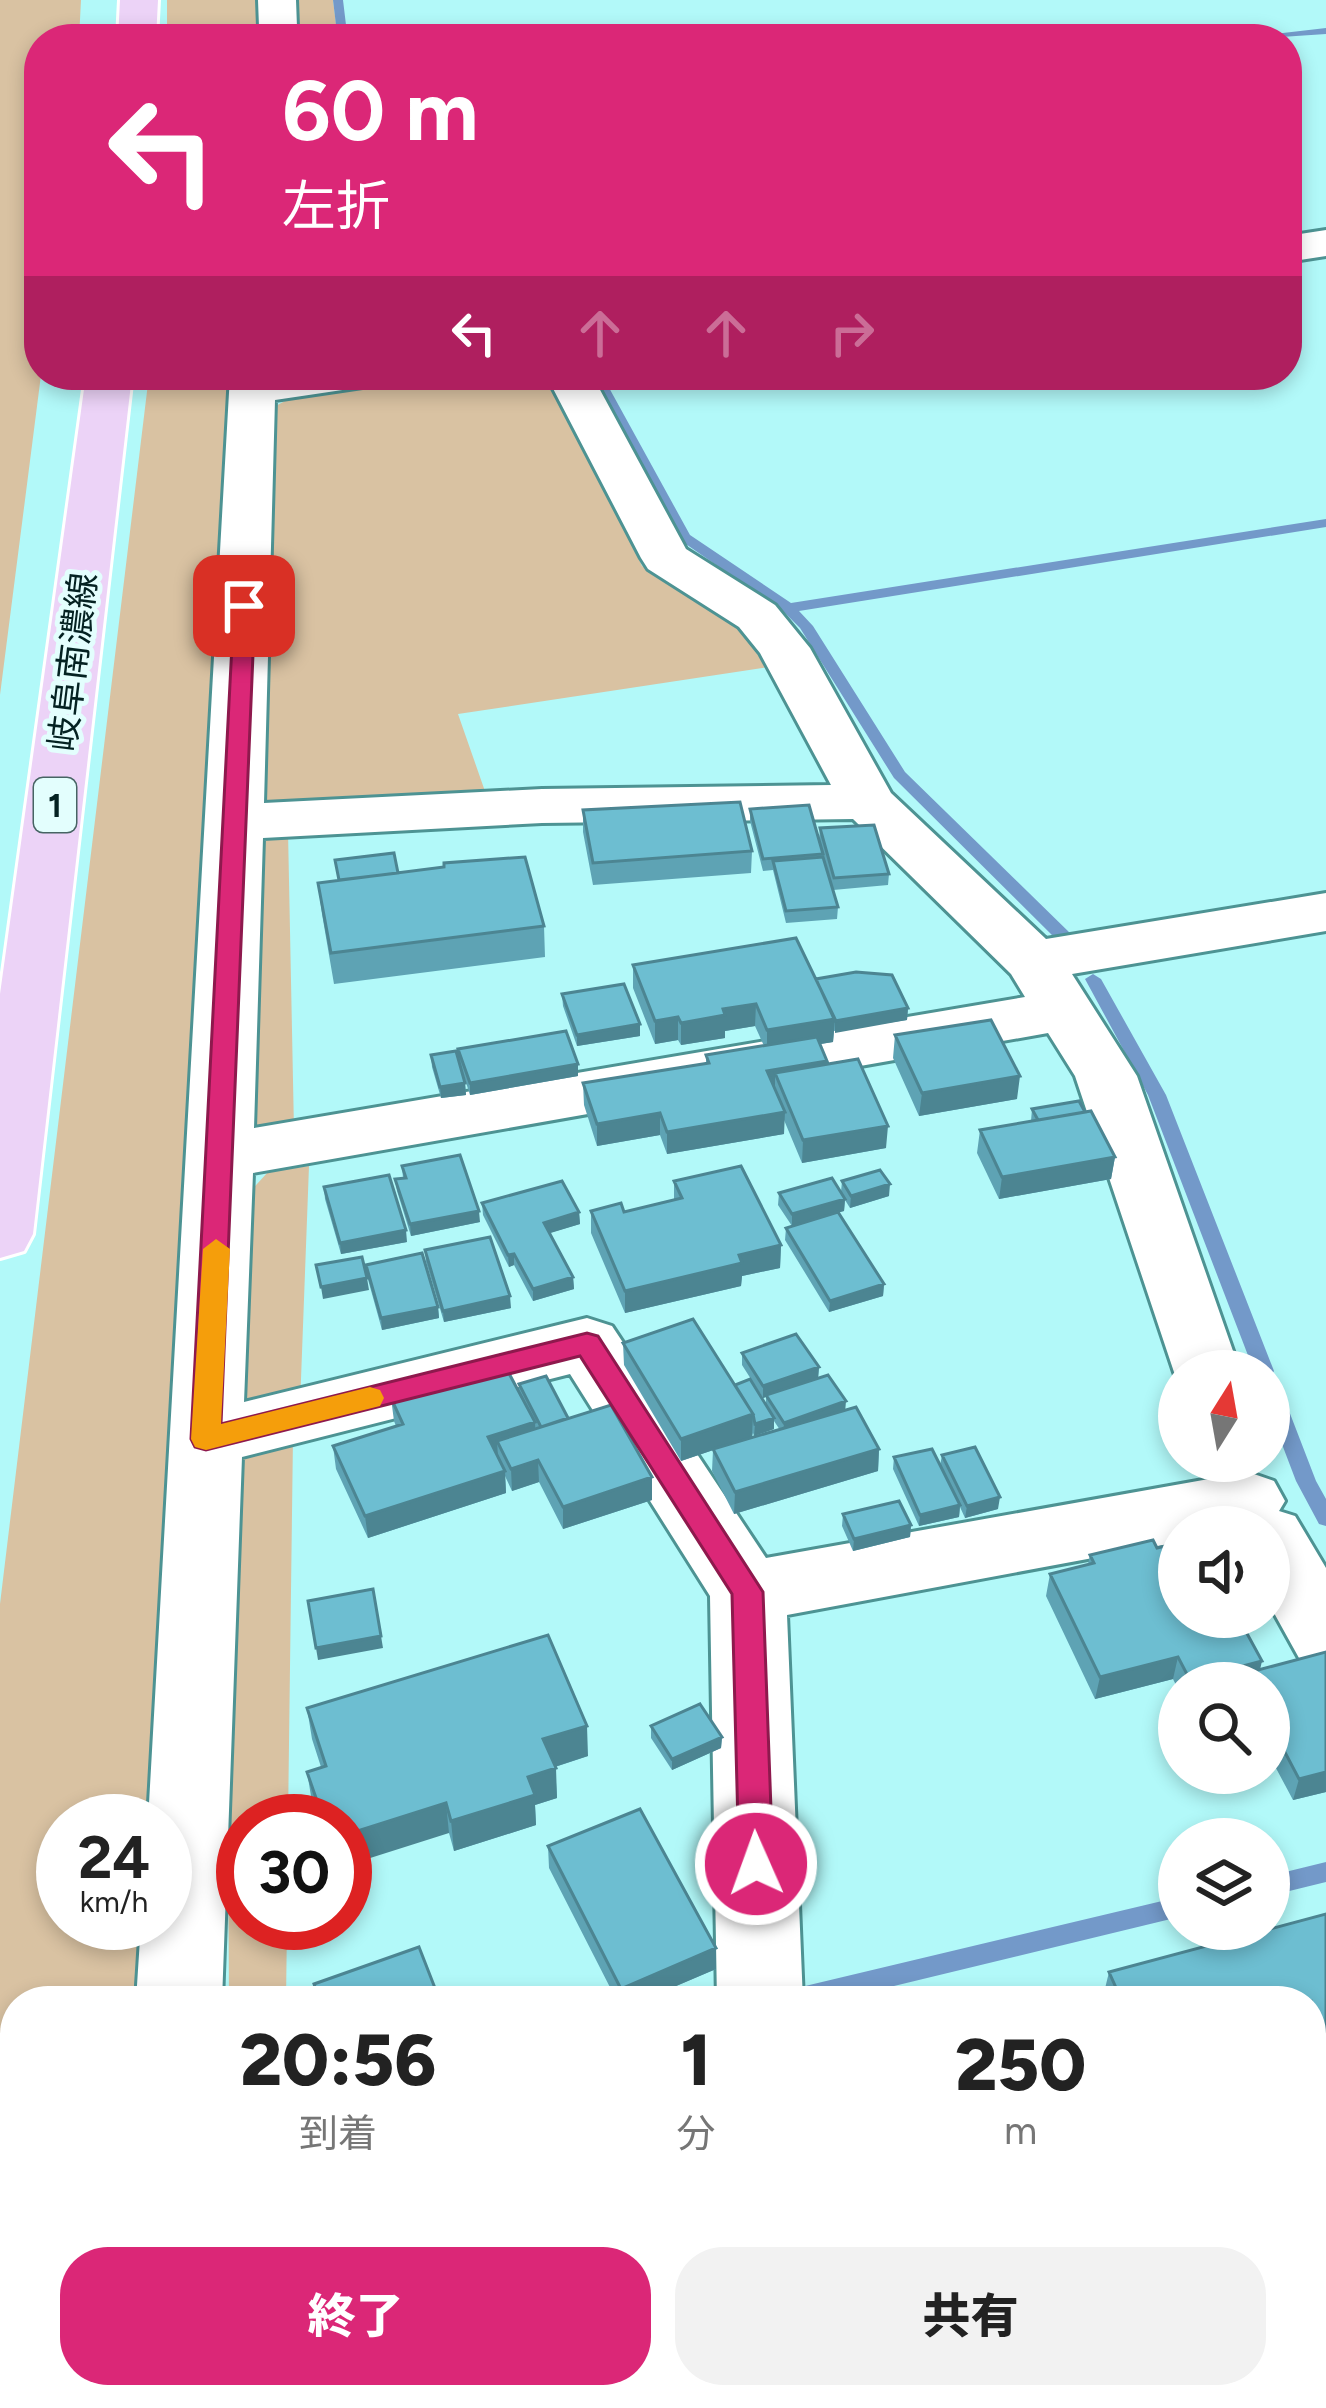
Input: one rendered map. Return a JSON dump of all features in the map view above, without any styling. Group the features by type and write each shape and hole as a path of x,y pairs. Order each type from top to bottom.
{"main road":[{"name":"岐阜南濃線","path":"0,1234 108,390"}],"street":[{"path":"179,1986 221,1156 253,390"},
{"path":"577,390 666,558 757,616 784,648 868,802 1050,986 1106,1076 1198,1350"},
{"path":"235,822 542,806 868,802"},
{"path":"221,1156 1050,986 1326,912"},
{"path":"206,1439 587,1344 748,1592 760,1986"},
{"path":"748,1592 1158,1523"},
{"path":"1290,1572 1326,1636"}],"shaded area":[{"path":"0,0 81,0 80,24 24,24 24,390 39,390 0,695"},
{"path":"167,0 264,0 260,24 167,24"},
{"path":"290,0 333,0 336,24 287,24"},
{"path":"147,390 238,390 155,1794 36,1794 36,1950 145,1950 143,1986 0,1986 0,1604"},
{"path":"335,390 562,390 642,566 750,631 775,666 458,714 487,797 280,810 261,803 272,408 296,395"},
{"path":"288,831 294,1130 250,1124 260,843"},
{"path":"309,1166 300,1406 261,1413 235,1401 247,1195 268,1172"},
{"path":"293,1437 288,1794 228,1794 226,1472 240,1449"},
{"path":"229,1950 287,1950 286,1986 229,1986"}],"building":[{"path":"740,802 752,851 593,863 583,810"},
{"path":"809,805 823,854 763,859 750,809"},
{"path":"874,825 889,874 834,878 820,828"},
{"path":"394,853 398,873 339,880 335,860"},
{"path":"525,857 544,926 331,953 318,883 444,867 444,863"},
{"path":"823,857 838,907 786,911 773,861"},
{"path":"796,938 835,1019 767,1030 756,1004 681,1023 678,1017 655,1021 633,965"},
{"path":"856,972 892,975 908,1008 835,1021 816,979"},
{"path":"624,984 640,1024 577,1035 562,994"},
{"path":"991,1020 1020,1076 922,1093 895,1035"},
{"path":"566,1031 578,1064 470,1083 458,1049"},
{"path":"817,1037 827,1061 767,1071 785,1112 667,1132 660,1113 597,1124 583,1083 709,1063 706,1055"},
{"path":"456,1051 465,1083 440,1087 431,1055"},
{"path":"858,1059 888,1126 803,1140 775,1073"},
{"path":"1079,1101 1085,1112 1038,1120 1032,1109"},
{"path":"1091,1111 1115,1157 1002,1177 980,1130"},
{"path":"460,1155 479,1211 410,1224 395,1179 406,1178 402,1166"},
{"path":"741,1166 781,1245 739,1255 742,1263 625,1291 591,1211 621,1203 624,1212 682,1198 674,1181"},
{"path":"880,1170 890,1184 851,1196 842,1181"},
{"path":"389,1175 406,1230 340,1243 324,1187"},
{"path":"832,1178 845,1199 792,1214 779,1193"},
{"path":"562,1181 579,1212 544,1223 573,1277 533,1289 514,1254 508,1255 482,1203"},
{"path":"838,1212 884,1284 830,1301 786,1228"},
{"path":"490,1237 510,1296 443,1311 425,1250"},
{"path":"422,1253 438,1307 381,1318 366,1265"},
{"path":"362,1257 367,1278 321,1287 316,1265"},
{"path":"693,1319 753,1414 681,1439 623,1343"},
{"path":"796,1334 819,1367 763,1386 742,1353"},
{"path":"504,1364 535,1422 488,1437 505,1471 365,1516 333,1446 403,1424 391,1398"},
{"path":"828,1375 846,1401 784,1423 766,1395"},
{"path":"546,1376 568,1418 541,1427 519,1384"},
{"path":"750,1379 774,1418 755,1424 735,1385"},
{"path":"611,1405 652,1477 563,1507 538,1460 511,1469 497,1441"},
{"path":"856,1407 879,1449 735,1492 713,1449"},
{"path":"975,1447 1000,1497 967,1506 942,1455"},
{"path":"932,1449 960,1505 920,1515 894,1457"},
{"path":"899,1501 911,1525 854,1539 843,1514"},
{"path":"1153,1540 1158,1548 1158,1638 1249,1638 1262,1661 1181,1662 1178,1657 1100,1677 1050,1574 1094,1563 1090,1555"},
{"path":"373,1589 381,1636 316,1648 308,1601"},
{"path":"548,1635 587,1726 543,1739 556,1768 528,1777 535,1795 451,1821 446,1803 372,1826 372,1794 315,1794 307,1772 326,1766 307,1708"},
{"path":"1326,1652 1326,1772 1299,1779 1290,1762 1288,1662"},
{"path":"700,1704 722,1737 672,1759 651,1726"},
{"path":"640,1809 716,1948 619,1986 548,1846"},
{"path":"1326,1914 1326,1986 1115,1986 1109,1972 1191,1950 1290,1950 1290,1924"},
{"path":"419,1947 434,1986 315,1986"}],"waterway":[{"path":"338,0 341,24"},
{"path":"1302,34 1326,31"},
{"path":"604,390 685,537 788,608"},
{"path":"788,608 1326,523"},
{"path":"788,608 806,626 899,775 1066,939"},
{"path":"1093,979 1157,1095 1256,1350"},
{"path":"1290,1439 1326,1518"},
{"path":"1290,1881 1326,1872"},
{"path":"851,1986 1158,1912"}],"slow traffic":[{"path":"216,1249 206,1439 370,1398"}],"route":[{"path":"244,606 206,1439 587,1344 748,1592 756,1864"}]}
